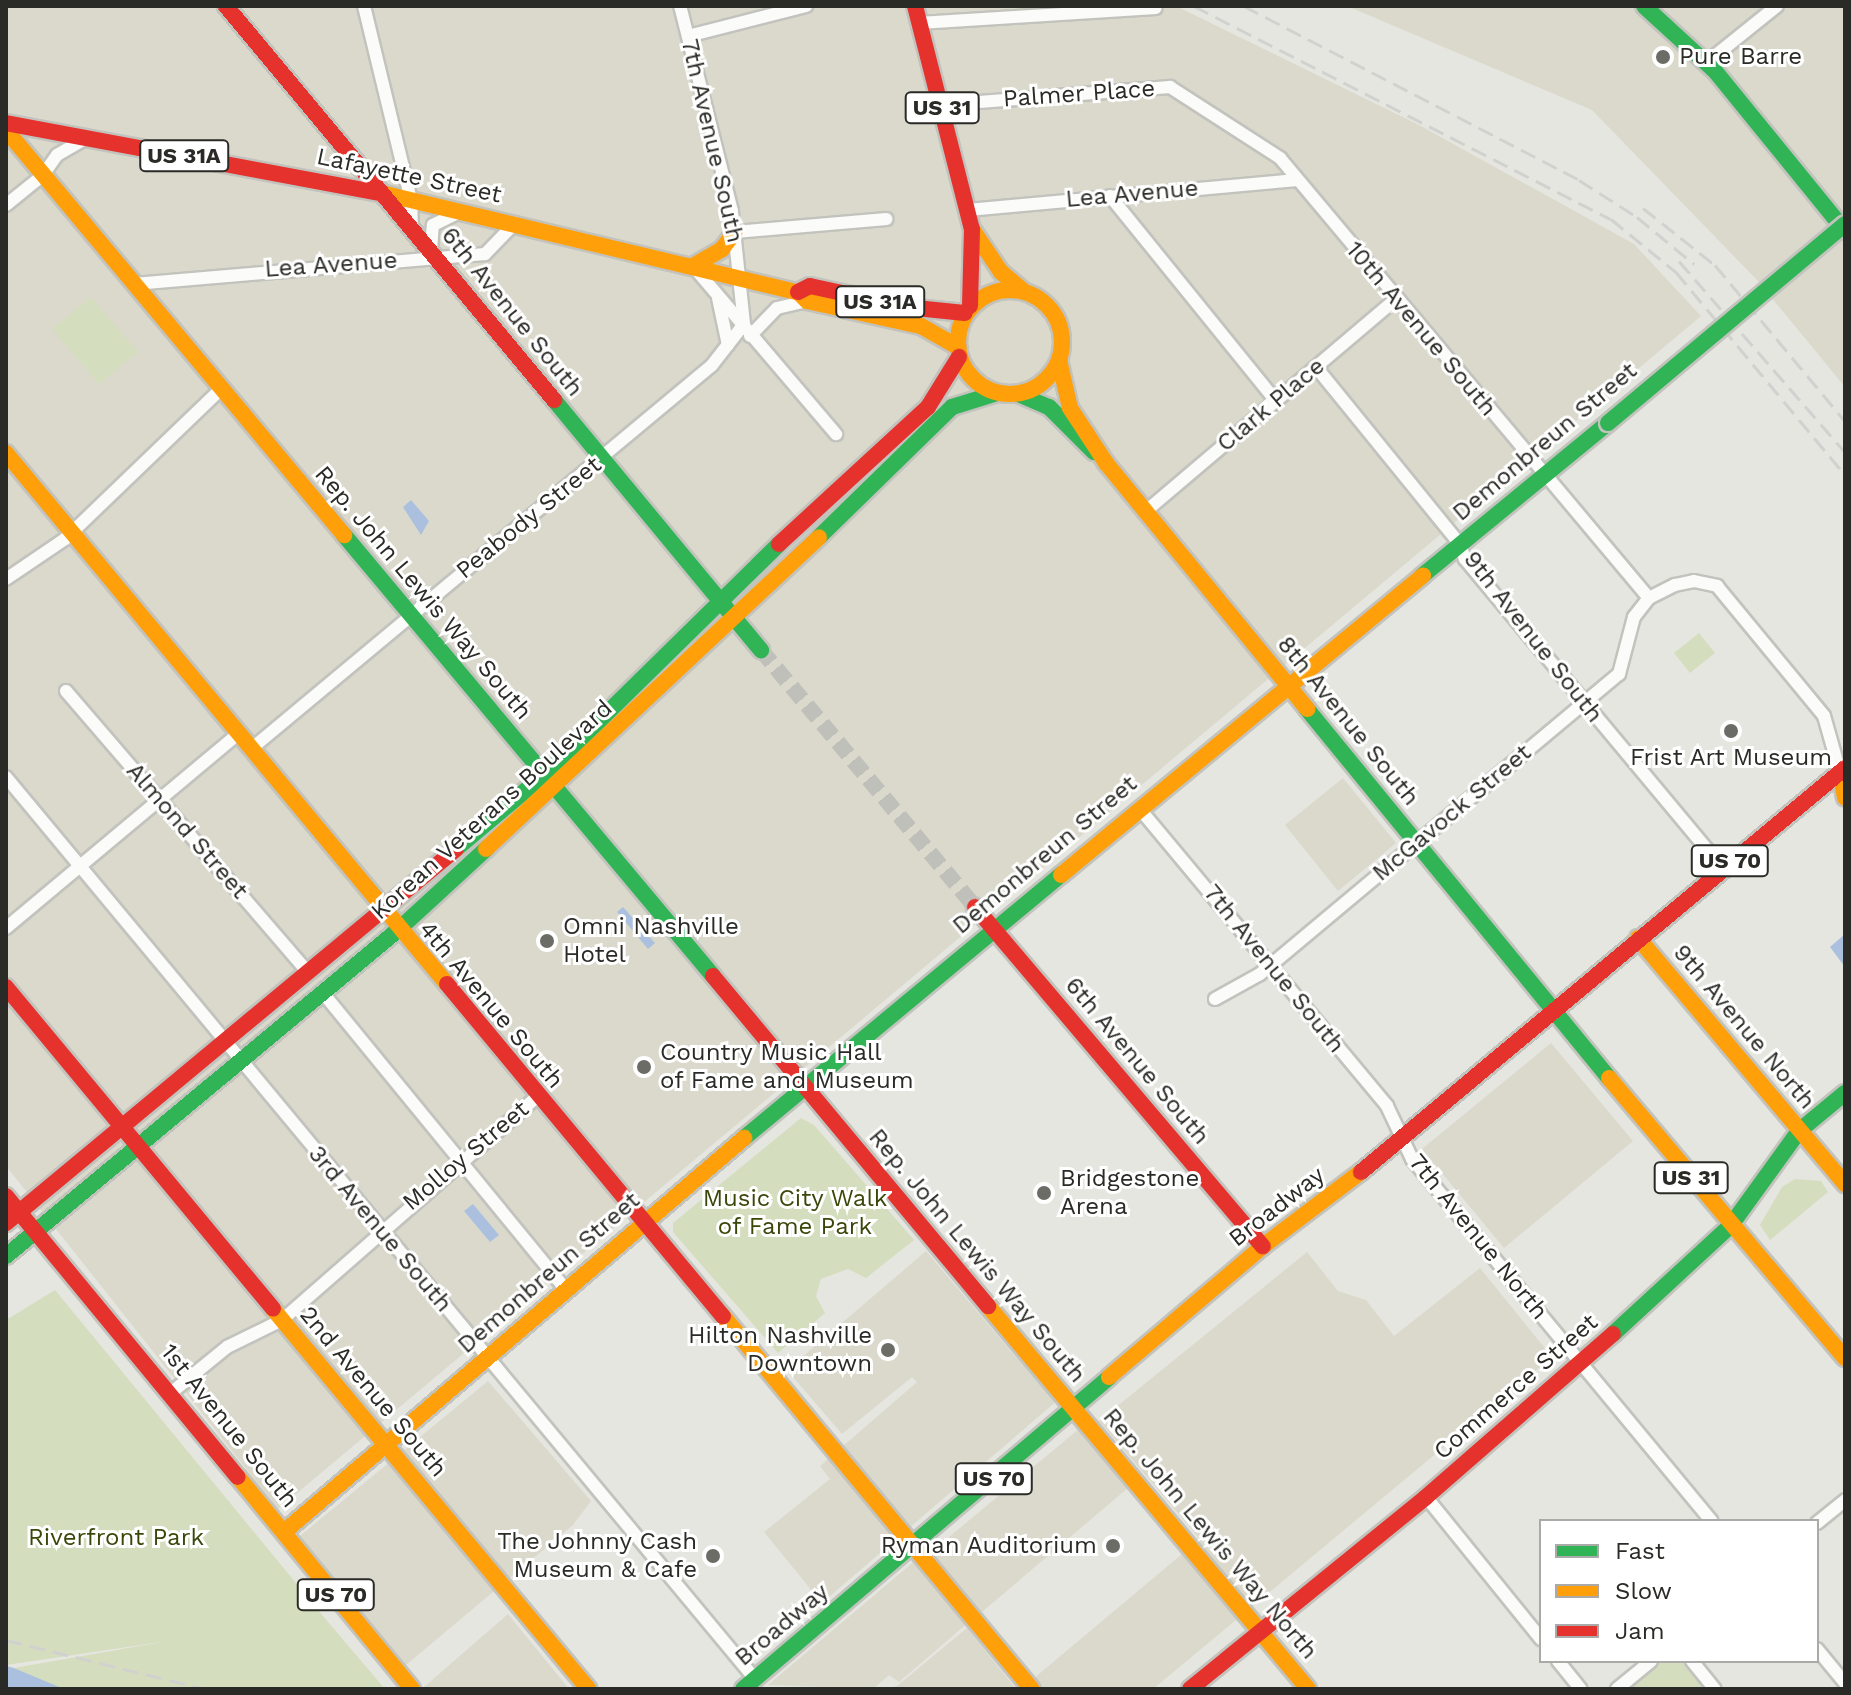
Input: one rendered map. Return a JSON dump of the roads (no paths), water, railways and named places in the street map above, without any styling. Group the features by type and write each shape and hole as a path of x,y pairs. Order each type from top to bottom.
{"main road":[{"name":"6th Avenue South","path":"226,6 761,650"},
{"name":"US 31","path":"915,6 972,229 968,310 958,352"},
{"path":"1644,6 1706,63 1845,231"},
{"name":"Lafayette Street","path":"6,123 382,193 741,277 802,297 921,326 958,352"},
{"name":"Rep. John Lewis Way South","path":"6,130 1074,1410"},
{"name":"Demonbreun Street","path":"284,1532 804,1087 1845,224"},
{"name":"US 31","path":"972,229 1001,272 1045,303 1059,324 1059,360"},
{"path":"693,266 722,249 735,232"},
{"name":"Lafayette Street","path":"802,297 810,286 906,307 968,310"},
{"path":"968,310 996,292 1024,291"},
{"path":"958,352 971,378 997,393"},
{"name":"Korean Veterans Boulevard","path":"6,1256 398,930 549,781 719,600 928,407 958,352"},
{"path":"1018,394 1043,383 1059,360"},
{"name":"8th Avenue South","path":"1059,360 1070,408 1106,463"},
{"name":"US 31","path":"997,393 1018,394"},
{"name":"Korean Veterans Boulevard","path":"6,1223 120,1125 549,781 735,619 952,407 997,393"},
{"name":"8th Avenue South","path":"1018,394 1049,407 1106,463 1552,1009"},
{"name":"4th Avenue South","path":"6,453 398,930 1032,1689"},
{"path":"1842,770 1845,798"},
{"name":"Broadway","path":"754,1686 1263,1246 1304,1220 1552,1009 1842,770"},
{"name":"6th Avenue South","path":"975,907 1263,1246"},
{"name":"9th Avenue North","path":"1638,938 1845,1184"},
{"name":"2nd Avenue South","path":"6,987 588,1689"},
{"name":"US 31","path":"1552,1009 1845,1358"},
{"name":"Commerce Street","path":"1190,1689 1426,1497 1731,1225 1799,1131 1845,1093"},
{"name":"1st Avenue South","path":"6,1196 172,1392 412,1689"},
{"name":"Rep. John Lewis Way North","path":"1074,1410 1308,1689"}],"street":[{"path":"364,6 411,200 412,229"},
{"name":"7th Avenue South","path":"680,6 735,232 741,277"},
{"path":"688,36 806,6"},
{"path":"1706,63 1777,6"},
{"path":"919,23 1156,8"},
{"name":"Palmer Place","path":"941,105 1170,87"},
{"name":"10th Avenue South","path":"1170,87 1280,158 1649,598"},
{"path":"6,205 43,175 57,155 87,138"},
{"name":"Lea Avenue","path":"968,210 1297,180"},
{"path":"1110,196 1276,401"},
{"path":"433,254 433,225 461,211"},
{"path":"735,232 886,219"},
{"name":"Lea Avenue","path":"134,284 493,250 515,223"},
{"path":"693,266 755,334 836,434"},
{"path":"741,277 744,324"},
{"path":"717,295 728,345"},
{"name":"Peabody Street","path":"728,345 755,334 777,308 802,297"},
{"name":"Clark Place","path":"1146,511 1396,299"},
{"name":"Peabody Street","path":"251,749 601,458 728,345 744,324"},
{"name":"9th Avenue South","path":"1316,367 1460,544 1465,559 1722,868"},
{"path":"6,579 72,532 221,389"},
{"path":"1649,598 1684,582 1717,586 1824,716 1842,770"},
{"name":"McGavock Street","path":"1215,999 1271,965 1619,674 1628,629 1649,598"},
{"name":"Almond Street","path":"66,691 308,972"},
{"path":"6,928 238,734"},
{"name":"3rd Avenue South","path":"6,777 754,1686"},
{"name":"7th Avenue South","path":"1139,808 1387,1106 1402,1135"},
{"path":"323,993 566,1290"},
{"name":"Molloy Street","path":"172,1392 227,1347 282,1320 459,1160 537,1097"},
{"name":"7th Avenue North","path":"1402,1135 1412,1159 1709,1519"},
{"path":"1426,1497 1539,1637"},
{"path":"1819,1521 1845,1500"},
{"path":"1819,1651 1845,1683"},
{"path":"1560,1663 1581,1689"},
{"path":"1617,1689 1649,1663"},
{"path":"1694,1663 1715,1689"}],"water":[{"path":"411,500 429,521 421,535 403,507"},
{"path":"623,907 655,943 648,949 617,912"},
{"path":"1845,934 1845,967 1830,947"},
{"path":"473,1204 499,1235 490,1242 464,1211"},
{"path":"6,1666 14,1668 64,1689 6,1689"}],"tunnel":[{"path":"761,650 975,907"}],"railway":[{"path":"1194,6 1611,219 1676,272 1845,475"},
{"path":"1244,6 1579,180 1637,217 1694,264"},
{"path":"1643,208 1715,265 1845,421"},
{"path":"1679,261 1845,452"},
{"path":"6,1640 205,1689"}],"place":[{"name":"Pure Barre","path":"1663,57"},
{"name":"Frist Art Museum","path":"1731,731"},
{"name":"Omni Nashville Hotel","path":"547,941"},
{"name":"Country Music Hall of Fame and Museum","path":"644,1067"},
{"name":"Bridgestone Arena","path":"1044,1193"},
{"name":"Hilton Nashville Downtown","path":"888,1350"},
{"name":"Ryman Auditorium","path":"1113,1546"},
{"name":"The Johnny Cash Museum & Cafe","path":"713,1556"}],"park label":[{"name":"Music City Walk of Fame Park","path":"795,1213"},
{"name":"Riverfront Park","path":"116,1538"}]}
